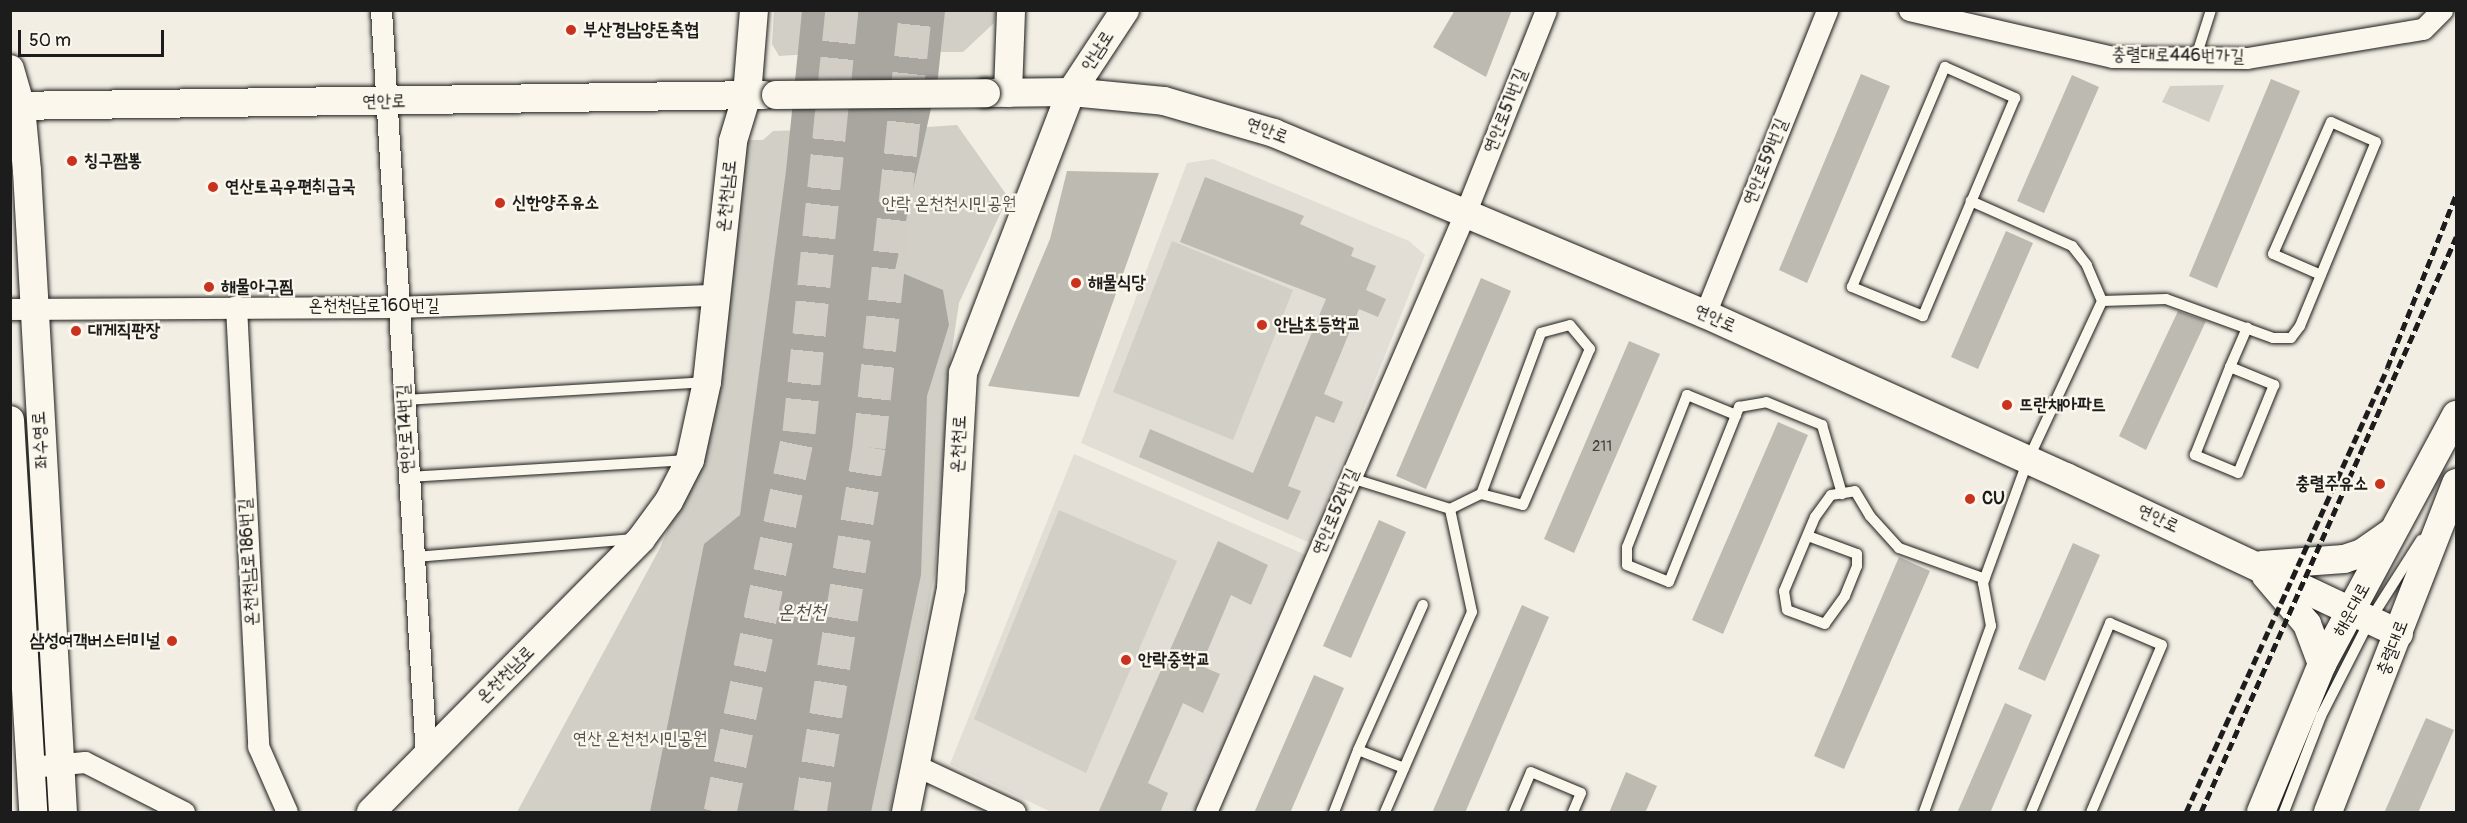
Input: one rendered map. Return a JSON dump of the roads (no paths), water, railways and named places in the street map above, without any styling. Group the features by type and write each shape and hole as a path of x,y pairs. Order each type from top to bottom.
{"main road":[{"name":"온천천남로","path":"371,813 641,538 669,501 690,460 707,382 733,141 747,95 754,10"},
{"path":"1000,93 1011,10"},
{"name":"안남로","path":"1071,92 1125,10"},
{"name":"좌수영로","path":"10,69 16,107 21,309 50,587 63,813"},
{"name":"연안로","path":"16,107 1071,92 1164,101 1205,110 1274,133 1466,211 1705,314 2028,460 2257,565 2376,623"},
{"name":"온천천로","path":"906,813 951,588 963,372 1071,92"},
{"name":"해운대로","path":"2261,813 2322,663 2376,623 2394,531 2457,415"},
{"name":"좌수영로","path":"10,420 15,587 33,813"},
{"name":"충렬대로","path":"2328,813 2376,623 2455,487"},
{"path":"2257,565 2344,559 2362,553 2394,531"},
{"path":"2257,565 2307,624 2322,663"},
{"path":"2309,813 2376,623"}],"street":[{"name":"연안로14번길","path":"381,10 426,756"},
{"name":"연안로51번길","path":"1466,211 1546,10"},
{"name":"연안로59번길","path":"1705,314 1827,10"},
{"name":"충렬대로446번가길","path":"1909,10 2112,57 2247,58 2422,29 2442,10"},
{"name":"연안로52번길","path":"1206,813 1466,211"},
{"name":"온천천남로160번길","path":"21,309 236,306 399,307 716,295"},
{"name":"온천천남로186번길","path":"236,306 258,746 287,813"},
{"path":"15,587 50,587"},
{"path":"30,767 85,762 184,813"},
{"path":"916,766 1015,813"}],"lane":[{"path":"2196,57 2211,10"},
{"path":"1945,67 2015,98 1971,201 1923,316 1852,287 1945,67"},
{"path":"2102,301 2166,299 2278,339 2291,338 2321,275 2376,142 2331,122 2273,254 2321,275"},
{"path":"1924,813 1991,626 1985,579 2028,460 2102,301 2087,265 2072,246 1971,201"},
{"path":"1351,478 1450,509 1481,494 1523,505 1590,349 1570,326 1540,333 1481,494"},
{"path":"2230,367 2274,385 2238,473 2195,455 2230,367 2247,328"},
{"path":"405,400 707,382"},
{"path":"1736,415 1688,395 1627,547 1627,565 1669,582 1736,415 1739,407 1766,402 1822,424 1842,494"},
{"path":"409,477 690,460"},
{"path":"1808,536 1857,554 1857,566 1845,596 1825,624 1787,610 1784,591 1815,517 1832,495 1855,491 1870,516 1899,548 1985,579"},
{"path":"1385,813 1472,612 1450,509"},
{"path":"414,557 641,538"},
{"path":"1334,813 1358,750 1423,605"},
{"path":"2031,813 2110,623 2162,645 2091,813"},
{"path":"2284,813 2321,716 2376,623"},
{"path":"1358,750 1404,768"},
{"path":"1514,813 1531,772 1581,794 1573,813"}],"water":[{"name":"온천천","path":"802,11 945,11 938,77 895,270 943,290 949,325 927,396 921,575 871,812 650,812 704,544 740,515 786,171"}],"tunnel":[{"path":"720,812 799,432 842,10"},
{"path":"810,812 869,447 916,10"}],"railway":[{"path":"2186,812 2387,368 2456,195"},
{"path":"2201,812 2456,237"}],"place":[{"name":"부산경남양돈축협","path":"571,30"},
{"name":"칭구짬뽕","path":"72,161"},
{"name":"연산토곡우편취급국","path":"213,187"},
{"name":"신한양주유소","path":"500,203"},
{"name":"해물식당","path":"1076,283"},
{"name":"해물아구찜","path":"209,287"},
{"name":"안남초등학교","path":"1262,325"},
{"name":"대게직판장","path":"76,331"},
{"name":"뜨란채아파트","path":"2007,405"},
{"name":"충렬주유소","path":"2380,484"},
{"name":"CU","path":"1970,499"},
{"name":"삼성여객버스터미널","path":"172,641"},
{"name":"안락중학교","path":"1126,660"}],"park label":[{"name":"안락 온천천시민공원","path":"949,204"},
{"name":"연산 온천천시민공원","path":"640,739"}]}
